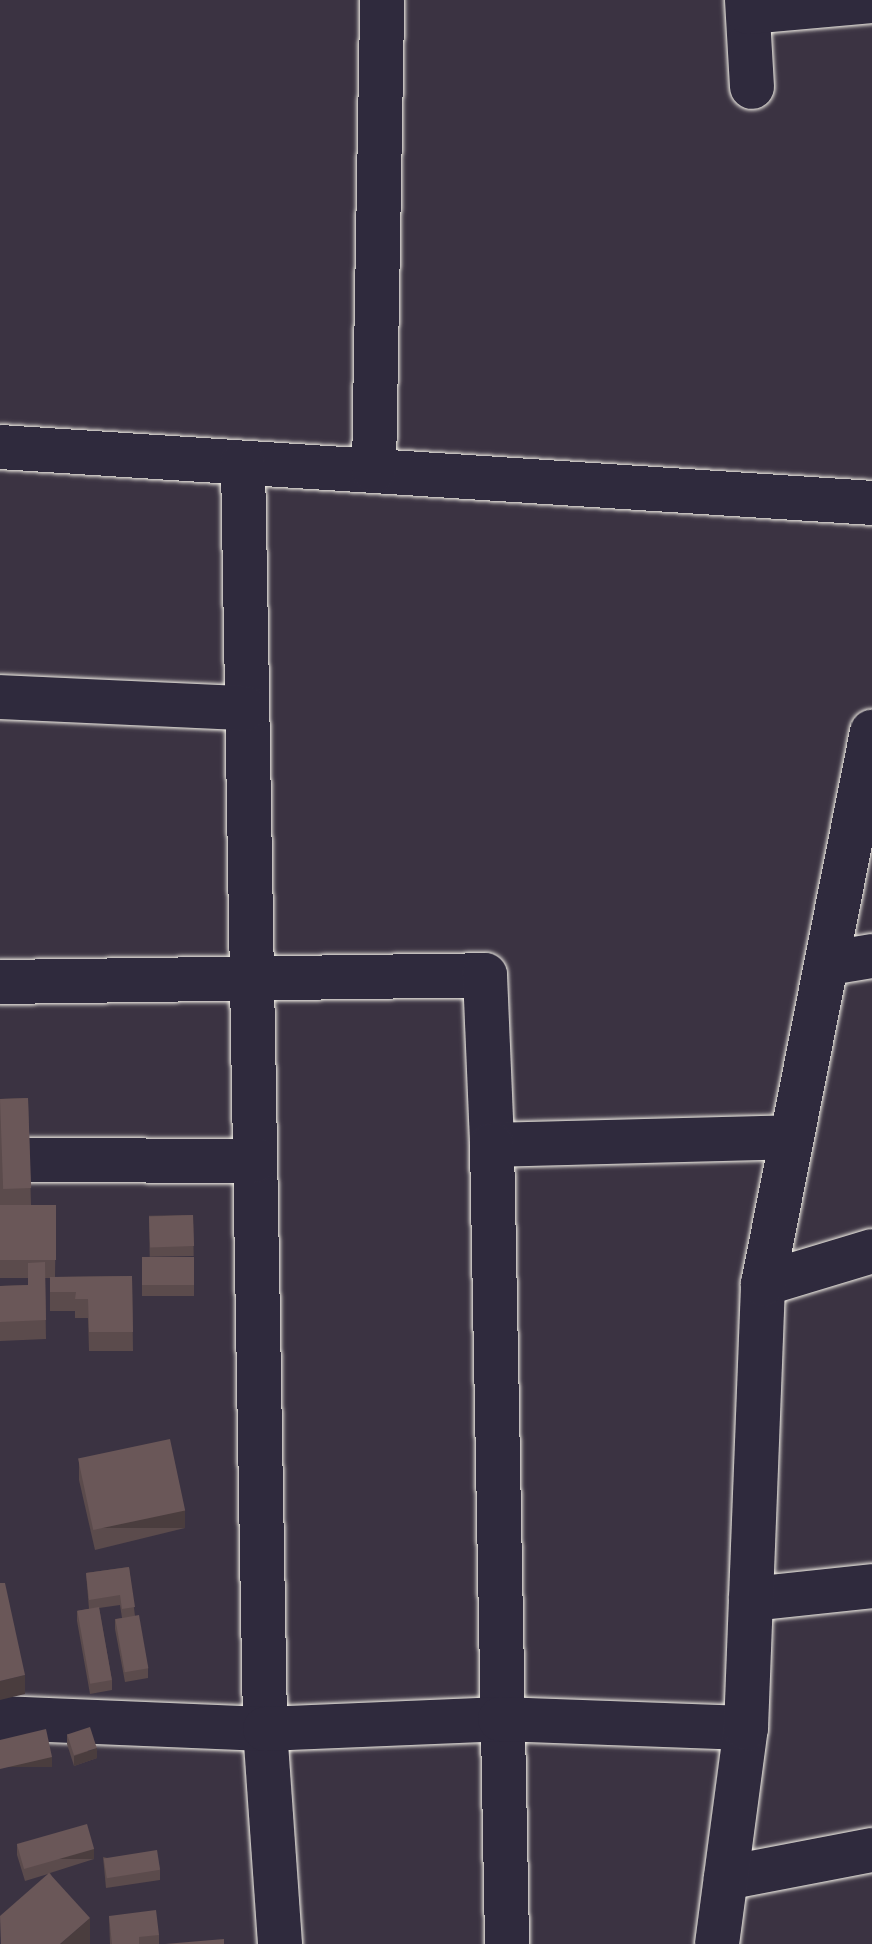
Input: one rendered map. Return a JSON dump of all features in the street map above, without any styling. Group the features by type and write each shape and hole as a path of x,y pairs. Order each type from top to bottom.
{"street":[{"path":"374,470 382,0"},
{"path":"752,87 747,6 872,1"},
{"path":"0,447 872,503"},
{"path":"243,463 265,1729 280,1944"},
{"path":"0,697 246,708"},
{"path":"717,1944 746,1728 763,1284 788,1137 851,960 872,732"},
{"path":"0,982 485,975 492,1145 500,1719 507,1944"},
{"path":"492,1145 788,1137"},
{"path":"0,1160 255,1161"},
{"path":"763,1284 872,1251"},
{"path":"751,1599 872,1586"},
{"path":"0,1718 265,1729 500,1719 746,1728"},
{"path":"726,1878 872,1850"}],"building":[{"path":"28,1098 31,1188 3,1189 0,1099"},
{"path":"0,1205 56,1205 56,1260 0,1260"},
{"path":"193,1215 194,1246 150,1248 149,1217"},
{"path":"142,1257 194,1257 194,1285 142,1285"},
{"path":"45,1262 46,1320 0,1322 0,1286 28,1285 28,1263"},
{"path":"132,1276 133,1332 89,1332 88,1299 75,1299 76,1292 50,1292 50,1277"},
{"path":"170,1439 185,1510 93,1530 78,1459"},
{"path":"129,1567 135,1607 122,1609 120,1595 89,1600 86,1573"},
{"path":"0,1583 5,1583 25,1675 0,1681"},
{"path":"99,1607 112,1680 90,1684 77,1611"},
{"path":"139,1615 148,1668 125,1672 115,1619"},
{"path":"90,1727 97,1748 74,1755 67,1734"},
{"path":"46,1729 52,1757 0,1769 0,1740"},
{"path":"87,1824 94,1849 24,1869 17,1844"},
{"path":"157,1850 160,1870 107,1878 104,1858"},
{"path":"49,1873 90,1918 60,1944 1,1944 0,1916"},
{"path":"156,1910 159,1935 139,1937 139,1944 112,1944 109,1916"},
{"path":"224,1939 224,1944 165,1944"}]}
